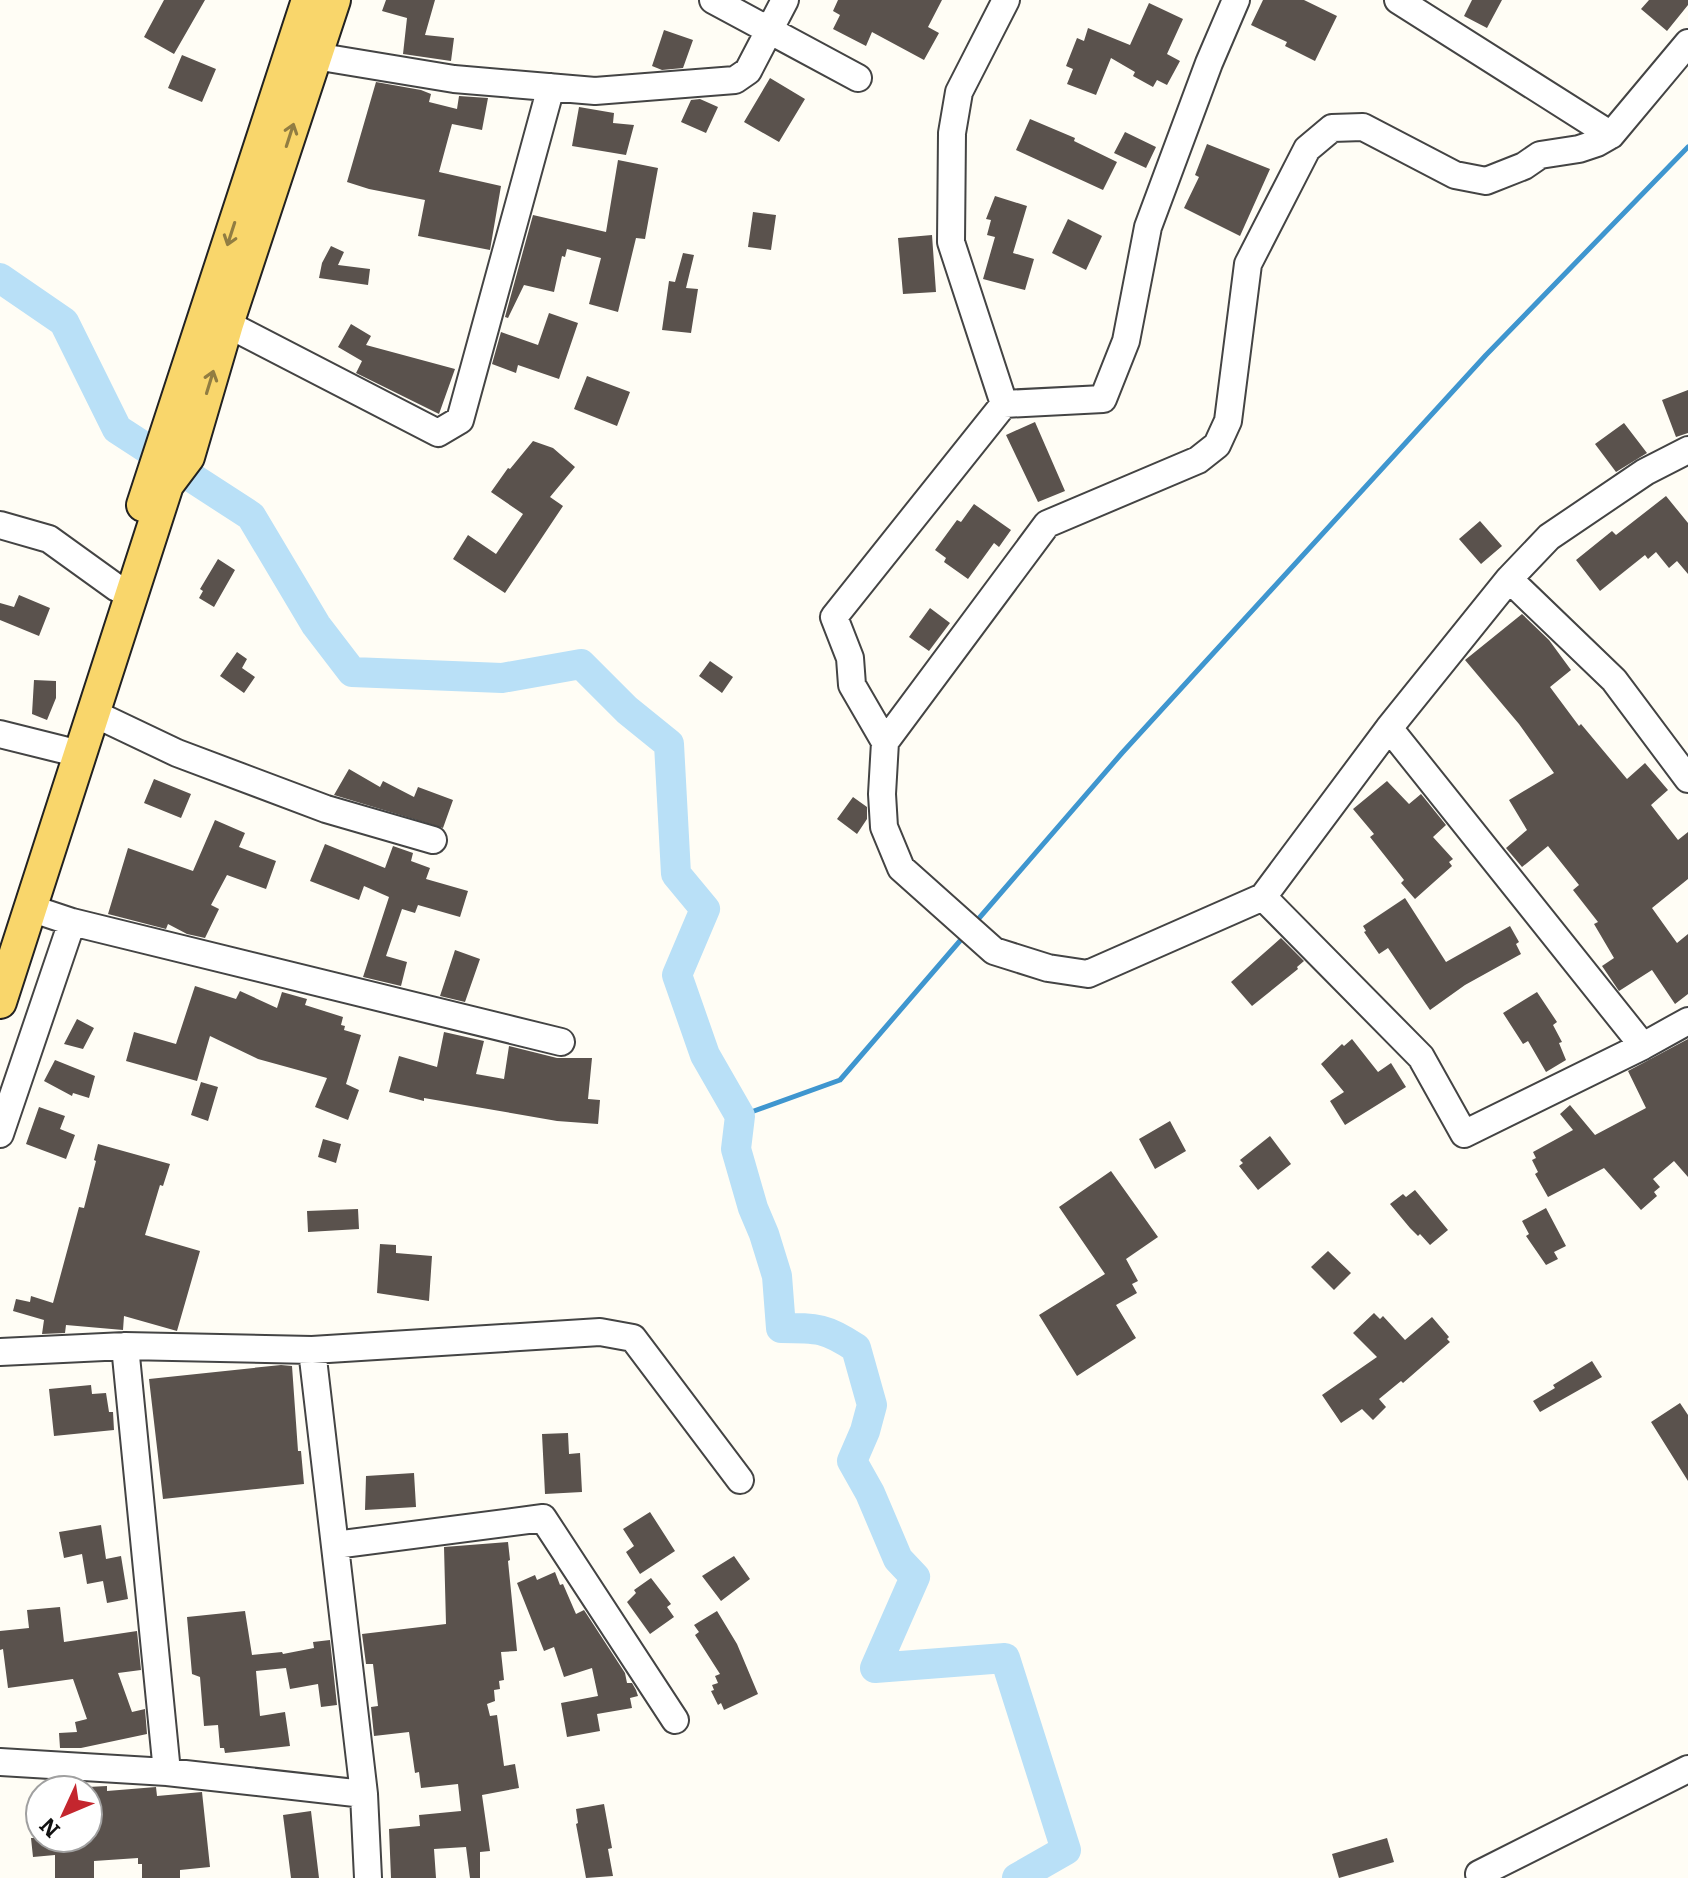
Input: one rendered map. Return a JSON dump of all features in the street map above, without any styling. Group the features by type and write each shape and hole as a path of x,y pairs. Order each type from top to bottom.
{"main road":[{"path":"0,1002 9,930 64,750 308,0"},
{"path":"9,930 93,713 167,485 188,457 227,324 334,0"}],"street":[{"path":"713,0 858,78"},
{"path":"315,56 454,79 595,91 735,80 748,71 785,0"},
{"path":"1004,404 951,242 952,133 959,92 1006,0"},
{"path":"885,742 852,685 850,658 834,617 1004,404 1103,399 1126,341 1148,227 1209,63 1236,0"},
{"path":"1398,0 1611,135"},
{"path":"1684,460 1645,472 1549,537 1509,579 1389,728 1263,897 1088,974 1048,968 994,951 901,868 884,827 885,742 1047,524 1198,460 1217,445 1228,421 1248,264 1307,149 1332,128 1363,127 1455,175 1486,181 1524,166 1540,155 1579,149 1611,135 1688,43"},
{"path":"227,324 438,433 460,420 551,87"},
{"path":"0,525 49,539 117,588"},
{"path":"1509,579 1614,680 1688,779"},
{"path":"93,713 177,753 326,809 433,840"},
{"path":"1389,728 1643,1046"},
{"path":"0,734 64,750"},
{"path":"1263,897 1421,1057 1464,1134 1688,1021"},
{"path":"9,930 72,922 561,1042"},
{"path":"0,1134 72,922"},
{"path":"0,1352 125,1346 312,1350 600,1332 633,1338 740,1480"},
{"path":"125,1346 167,1772"},
{"path":"312,1350 364,1794 368,1878"},
{"path":"335,1545 543,1518 675,1720"},
{"path":"0,1762 167,1772 364,1794"},
{"path":"1479,1874 1688,1769"}],"building":[{"path":"164,0 205,0 174,54 144,37"},
{"path":"386,0 435,0 425,35 454,38 451,61 403,54 407,18 382,11"},
{"path":"838,0 942,0 928,27 939,33 924,60 872,32 866,46 833,29 840,15 833,11"},
{"path":"1263,0 1304,0 1337,16 1315,61 1285,46 1287,42 1251,25"},
{"path":"1472,0 1502,0 1487,28 1464,16"},
{"path":"1649,0 1688,0 1688,5 1667,31 1641,9"},
{"path":"1149,3 1183,19 1167,54 1180,61 1167,85 1157,80 1153,87 1111,58 1096,95 1067,84 1073,69 1066,66 1077,38 1084,41 1088,28 1130,45"},
{"path":"664,30 693,40 683,68 662,70 652,66"},
{"path":"182,55 216,69 202,102 168,88"},
{"path":"770,78 805,99 779,142 744,122"},
{"path":"376,82 421,90 431,94 429,102 457,109 459,96 488,98 482,130 452,124 439,172 501,186 490,250 418,236 425,200 347,182"},
{"path":"700,99 718,107 706,133 681,122 691,100"},
{"path":"579,107 614,113 613,123 634,125 626,155 572,146"},
{"path":"1030,119 1075,138 1074,141 1117,162 1103,190 1016,150"},
{"path":"1125,132 1156,147 1146,168 1114,153"},
{"path":"1207,144 1270,169 1240,236 1184,208 1199,177 1195,175"},
{"path":"618,160 658,168 645,239 636,238 618,312 589,304 601,258 567,249 565,257 562,256 554,292 524,285 508,318 505,317 533,215 606,232"},
{"path":"995,196 1027,206 1013,253 1034,259 1025,290 983,279 995,237 987,235 991,220 986,219"},
{"path":"753,212 776,215 771,250 748,247"},
{"path":"1068,219 1102,236 1086,270 1052,253"},
{"path":"932,235 936,292 903,294 898,238"},
{"path":"331,246 344,252 338,265 370,269 368,285 319,278 322,263"},
{"path":"683,253 694,255 686,288 698,289 691,333 662,330 669,281 675,282"},
{"path":"549,313 578,323 559,379 518,365 516,373 492,364 501,332 538,345"},
{"path":"351,324 371,336 366,345 455,369 439,414 356,373 362,361 338,347"},
{"path":"587,376 630,392 617,426 574,409"},
{"path":"1688,390 1688,433 1676,437 1662,400"},
{"path":"1035,422 1065,491 1038,502 1006,435"},
{"path":"1624,423 1647,453 1616,472 1595,444"},
{"path":"533,441 553,448 575,467 550,497 563,506 505,593 453,559 468,535 496,554 523,514 491,492"},
{"path":"1666,496 1688,523 1688,574 1677,561 1669,568 1656,552 1648,559 1645,555 1600,591 1576,560 1612,531 1616,535"},
{"path":"974,504 1011,530 999,547 994,543 968,579 944,562 946,558 935,550 957,520 961,522"},
{"path":"1480,521 1502,546 1481,564 1459,539"},
{"path":"218,559 235,570 214,607 199,598 203,591 200,589"},
{"path":"19,595 50,608 39,636 0,620 0,603 14,607"},
{"path":"930,608 950,623 929,651 909,637"},
{"path":"1522,614 1549,640 1571,670 1550,687 1579,726 1581,724 1627,779 1645,763 1668,790 1651,805 1678,840 1688,832 1688,879 1652,908 1677,943 1688,934 1688,994 1675,1004 1652,970 1619,991 1602,966 1614,958 1594,924 1598,922 1573,890 1579,885 1548,846 1522,867 1506,848 1527,830 1509,800 1554,773 1519,724 1465,660"},
{"path":"237,652 247,659 242,668 255,677 244,693 220,676"},
{"path":"710,661 733,677 722,693 699,676"},
{"path":"34,680 56,681 56,698 47,720 32,714"},
{"path":"349,769 380,787 383,781 414,797 418,787 453,800 443,828 334,795"},
{"path":"154,779 191,794 181,818 144,803"},
{"path":"1387,781 1409,804 1421,794 1446,825 1433,837 1453,859 1449,862 1452,866 1415,899 1370,837 1374,834 1353,809"},
{"path":"853,797 867,807 867,819 857,834 837,819"},
{"path":"215,820 245,833 239,847 276,861 266,889 227,875 211,905 219,909 205,938 187,934 168,924 166,929 108,914 128,848 193,871"},
{"path":"325,844 385,868 393,846 413,853 411,861 430,868 426,879 468,891 460,917 418,905 415,913 402,909 386,956 407,962 401,986 363,977 389,897 364,886 359,900 310,881"},
{"path":"1405,898 1446,962 1510,926 1519,942 1516,944 1521,954 1465,985 1430,1010 1388,948 1379,954 1364,932 1363,926"},
{"path":"1281,938 1304,961 1252,1006 1231,982"},
{"path":"455,950 480,959 465,1002 440,996"},
{"path":"195,986 236,999 240,991 277,1008 282,992 307,999 305,1005 343,1017 341,1025 345,1026 344,1030 361,1035 346,1084 359,1090 348,1120 315,1107 327,1078 258,1059 210,1036 197,1081 126,1061 134,1032 176,1044"},
{"path":"1537,992 1557,1022 1553,1025 1562,1042 1559,1043 1566,1060 1546,1072 1528,1041 1523,1044 1503,1013"},
{"path":"77,1019 94,1028 83,1049 64,1044"},
{"path":"444,1032 484,1041 476,1074 504,1079 509,1046 557,1058 592,1058 588,1099 600,1100 598,1124 557,1121 424,1098 424,1101 389,1092 399,1056 437,1067"},
{"path":"1352,1039 1378,1072 1391,1063 1406,1087 1345,1125 1330,1101 1344,1092 1321,1064"},
{"path":"1688,1039 1688,1177 1674,1161 1653,1179 1660,1187 1654,1192 1657,1196 1641,1210 1604,1168 1548,1197 1535,1174 1538,1172 1532,1160 1536,1158 1533,1152 1573,1130 1560,1114 1570,1105 1595,1135 1646,1108 1628,1071"},
{"path":"55,1060 95,1076 89,1098 73,1093 72,1096 44,1081"},
{"path":"201,1082 218,1087 208,1121 191,1115"},
{"path":"39,1107 65,1116 60,1129 75,1135 66,1159 26,1144"},
{"path":"1170,1121 1186,1151 1155,1169 1139,1139"},
{"path":"1270,1136 1291,1164 1258,1190 1239,1166 1243,1163 1240,1160"},
{"path":"323,1139 341,1144 336,1163 318,1157"},
{"path":"98,1144 170,1164 163,1186 160,1185 145,1235 200,1251 177,1331 124,1316 123,1330 66,1325 65,1333 42,1334 44,1320 13,1311 16,1299 30,1302 31,1296 53,1303 79,1207 84,1208"},
{"path":"1111,1171 1158,1237 1126,1259 1138,1281 1132,1284 1137,1293 1116,1305 1136,1338 1077,1376 1039,1315 1105,1274 1059,1207"},
{"path":"1415,1190 1448,1230 1430,1245 1410,1228 1390,1204"},
{"path":"1546,1208 1566,1246 1554,1252 1558,1259 1546,1265 1526,1236 1529,1234 1522,1221"},
{"path":"358,1209 359,1229 308,1232 307,1211"},
{"path":"380,1244 396,1245 396,1253 432,1256 429,1301 377,1293"},
{"path":"1328,1251 1351,1273 1334,1290 1311,1267"},
{"path":"1374,1313 1380,1319 1383,1316 1405,1340 1432,1317 1450,1342 1403,1383 1401,1381 1379,1399 1386,1407 1373,1420 1362,1409 1341,1423 1322,1395 1377,1357 1353,1333"},
{"path":"1592,1361 1602,1377 1540,1412 1533,1401"},
{"path":"292,1366 298,1451 301,1451 304,1484 163,1499 149,1379"},
{"path":"91,1385 92,1394 106,1393 109,1412 113,1412 114,1430 54,1436 49,1389"},
{"path":"1680,1403 1688,1415 1688,1481 1651,1422"},
{"path":"568,1433 569,1454 580,1453 582,1492 545,1494 542,1434"},
{"path":"414,1473 416,1507 365,1510 366,1476"},
{"path":"650,1512 675,1551 640,1574 626,1552 634,1546 623,1529"},
{"path":"101,1525 106,1559 121,1556 128,1599 107,1603 103,1581 87,1584 82,1554 64,1558 59,1532"},
{"path":"508,1542 517,1651 501,1652 504,1680 499,1681 500,1689 494,1690 495,1701 487,1704 490,1716 497,1715 504,1766 515,1764 519,1788 482,1795 490,1851 480,1852 480,1878 470,1878 466,1847 434,1849 436,1878 391,1878 389,1829 420,1826 419,1815 461,1811 458,1784 421,1788 419,1772 415,1773 409,1732 374,1736 371,1707 378,1706 373,1664 366,1664 362,1634 446,1624 444,1547"},
{"path":"734,1556 750,1579 721,1601 702,1576"},
{"path":"555,1572 576,1614 584,1610 625,1673 627,1683 632,1683 638,1696 630,1698 632,1708 597,1714 600,1731 567,1737 561,1703 598,1696 592,1668 564,1677 554,1647 544,1651 517,1583 535,1575 537,1580"},
{"path":"651,1578 671,1604 667,1607 674,1617 650,1634 627,1602 636,1593 634,1590"},
{"path":"60,1607 64,1642 137,1631 141,1670 118,1673 132,1712 145,1709 147,1734 81,1748 60,1748 59,1733 77,1732 75,1722 87,1719 73,1679 8,1688 3,1649 0,1650 0,1631 29,1628 27,1610"},
{"path":"245,1611 252,1655 283,1654 314,1648 313,1642 330,1640 337,1705 321,1707 318,1684 290,1689 286,1668 256,1671 260,1716 285,1712 290,1746 225,1753 224,1748 220,1748 218,1725 204,1726 200,1677 192,1674 187,1617"},
{"path":"717,1611 737,1644 758,1694 724,1710 711,1691 714,1690 712,1685 718,1683 715,1676 720,1674 695,1635 699,1632 694,1625"},
{"path":"104,1786 107,1786 107,1791 156,1787 157,1796 202,1792 210,1867 180,1870 180,1878 142,1878 142,1864 138,1864 138,1858 94,1861 94,1878 55,1878 55,1855 33,1857 33,1854 104,1854"},
{"path":"604,1804 612,1848 608,1849 613,1876 586,1878 576,1809"},
{"path":"311,1811 319,1878 291,1878 283,1815"},
{"path":"1387,1838 1394,1862 1339,1878 1332,1854"}],"waterway":[{"path":"974,924 1122,753 1486,355 1688,147"},
{"path":"0,278 64,322 117,429 251,516 316,625 352,672 502,678 581,664 627,710 669,744 676,874 705,909 677,975 705,1055 740,1116 736,1149 777,1276 781,1328 821,1330 856,1348 872,1405 852,1461 870,1493 898,1559 915,1577 875,1668 1005,1658 1066,1850 1017,1878"},
{"path":"740,1116 840,1080 965,935"}]}
